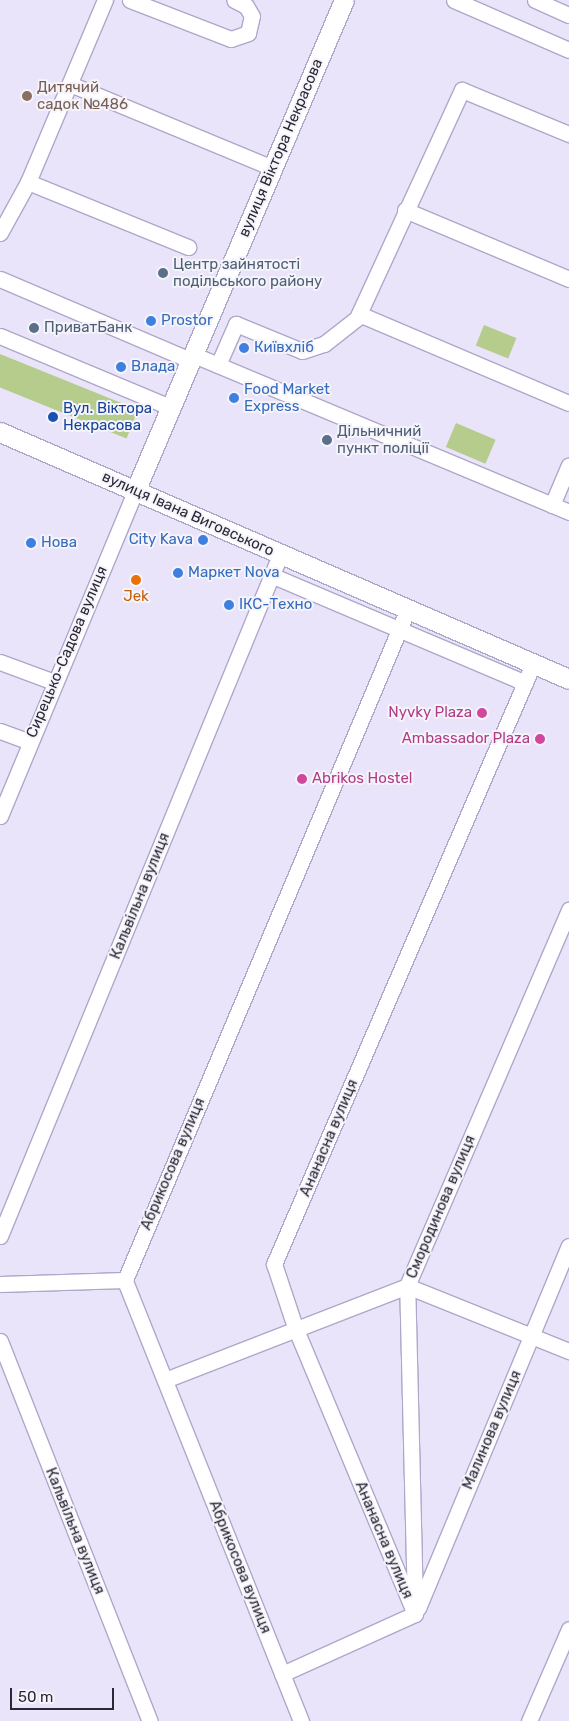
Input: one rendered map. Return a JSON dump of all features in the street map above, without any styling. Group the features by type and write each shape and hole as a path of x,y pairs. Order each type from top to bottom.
{"main road":[{"name":"вулиця Віктора Некрасова","path":"136,490 344,0"},
{"name":"вулиця Івана Виговського","path":"0,432 136,490 406,611 569,679"}],"street":[{"path":"0,233 4,215 28,182 106,0"},
{"path":"130,0 232,39 248,32 252,16 246,6 234,0"},
{"path":"454,0 569,50"},
{"path":"534,0 569,15"},
{"path":"70,84 273,168"},
{"path":"218,365 236,324 302,351 324,344 360,314 405,210 462,90 569,134"},
{"path":"28,182 188,247"},
{"path":"405,210 569,279"},
{"path":"0,279 193,358 218,365 569,512"},
{"path":"360,314 569,403"},
{"path":"0,336 172,408"},
{"path":"552,505 569,465"},
{"name":"Сирецько-Садова вулиця","path":"0,816 54,682 136,490"},
{"name":"Кальвільна вулиця","path":"0,1236 280,555"},
{"path":"271,575 525,683"},
{"name":"Абрикосова вулиця","path":"301,1721 125,1280 406,611"},
{"path":"0,662 54,682"},
{"name":"Ананасна вулиця","path":"415,1614 295,1327 274,1264 533,664"},
{"path":"0,731 30,742"},
{"name":"Смородинова вулиця","path":"415,1614 407,1286 569,909"},
{"name":"Малинова вулиця","path":"415,1614 569,1246"},
{"path":"0,1284 125,1280"},
{"path":"165,1380 295,1327 407,1286 569,1351"},
{"name":"Кальвільна вулиця","path":"0,1341 150,1721"},
{"path":"282,1674 415,1614"},
{"path":"529,1721 569,1628"}],"green space":[{"path":"484,325 516,338 508,359 476,345"},
{"path":"0,354 138,410 127,439 0,387"},
{"path":"456,423 496,440 485,464 446,447"}],"place":[{"name":"Дитячий садок №486","path":"27,96"},
{"name":"Центр зайнятості подільського району","path":"163,273"},
{"name":"Prostor","path":"151,321"},
{"name":"ПриватБанк","path":"34,328"},
{"name":"Київхліб","path":"244,348"},
{"name":"Влада","path":"121,367"},
{"name":"Food Market Express","path":"234,398"},
{"name":"Вул. Віктора Некрасова","path":"53,417"},
{"name":"Дільничний пункт поліції","path":"327,440"},
{"name":"City Kava","path":"203,540"},
{"name":"Нова","path":"31,543"},
{"name":"Маркет Nova","path":"178,573"},
{"name":"Jek","path":"136,580"},
{"name":"ІКС-Техно","path":"229,605"},
{"name":"Nyvky Plaza","path":"482,713"},
{"name":"Ambassador Plaza","path":"540,739"},
{"name":"Abrikos Hostel","path":"302,779"}]}
